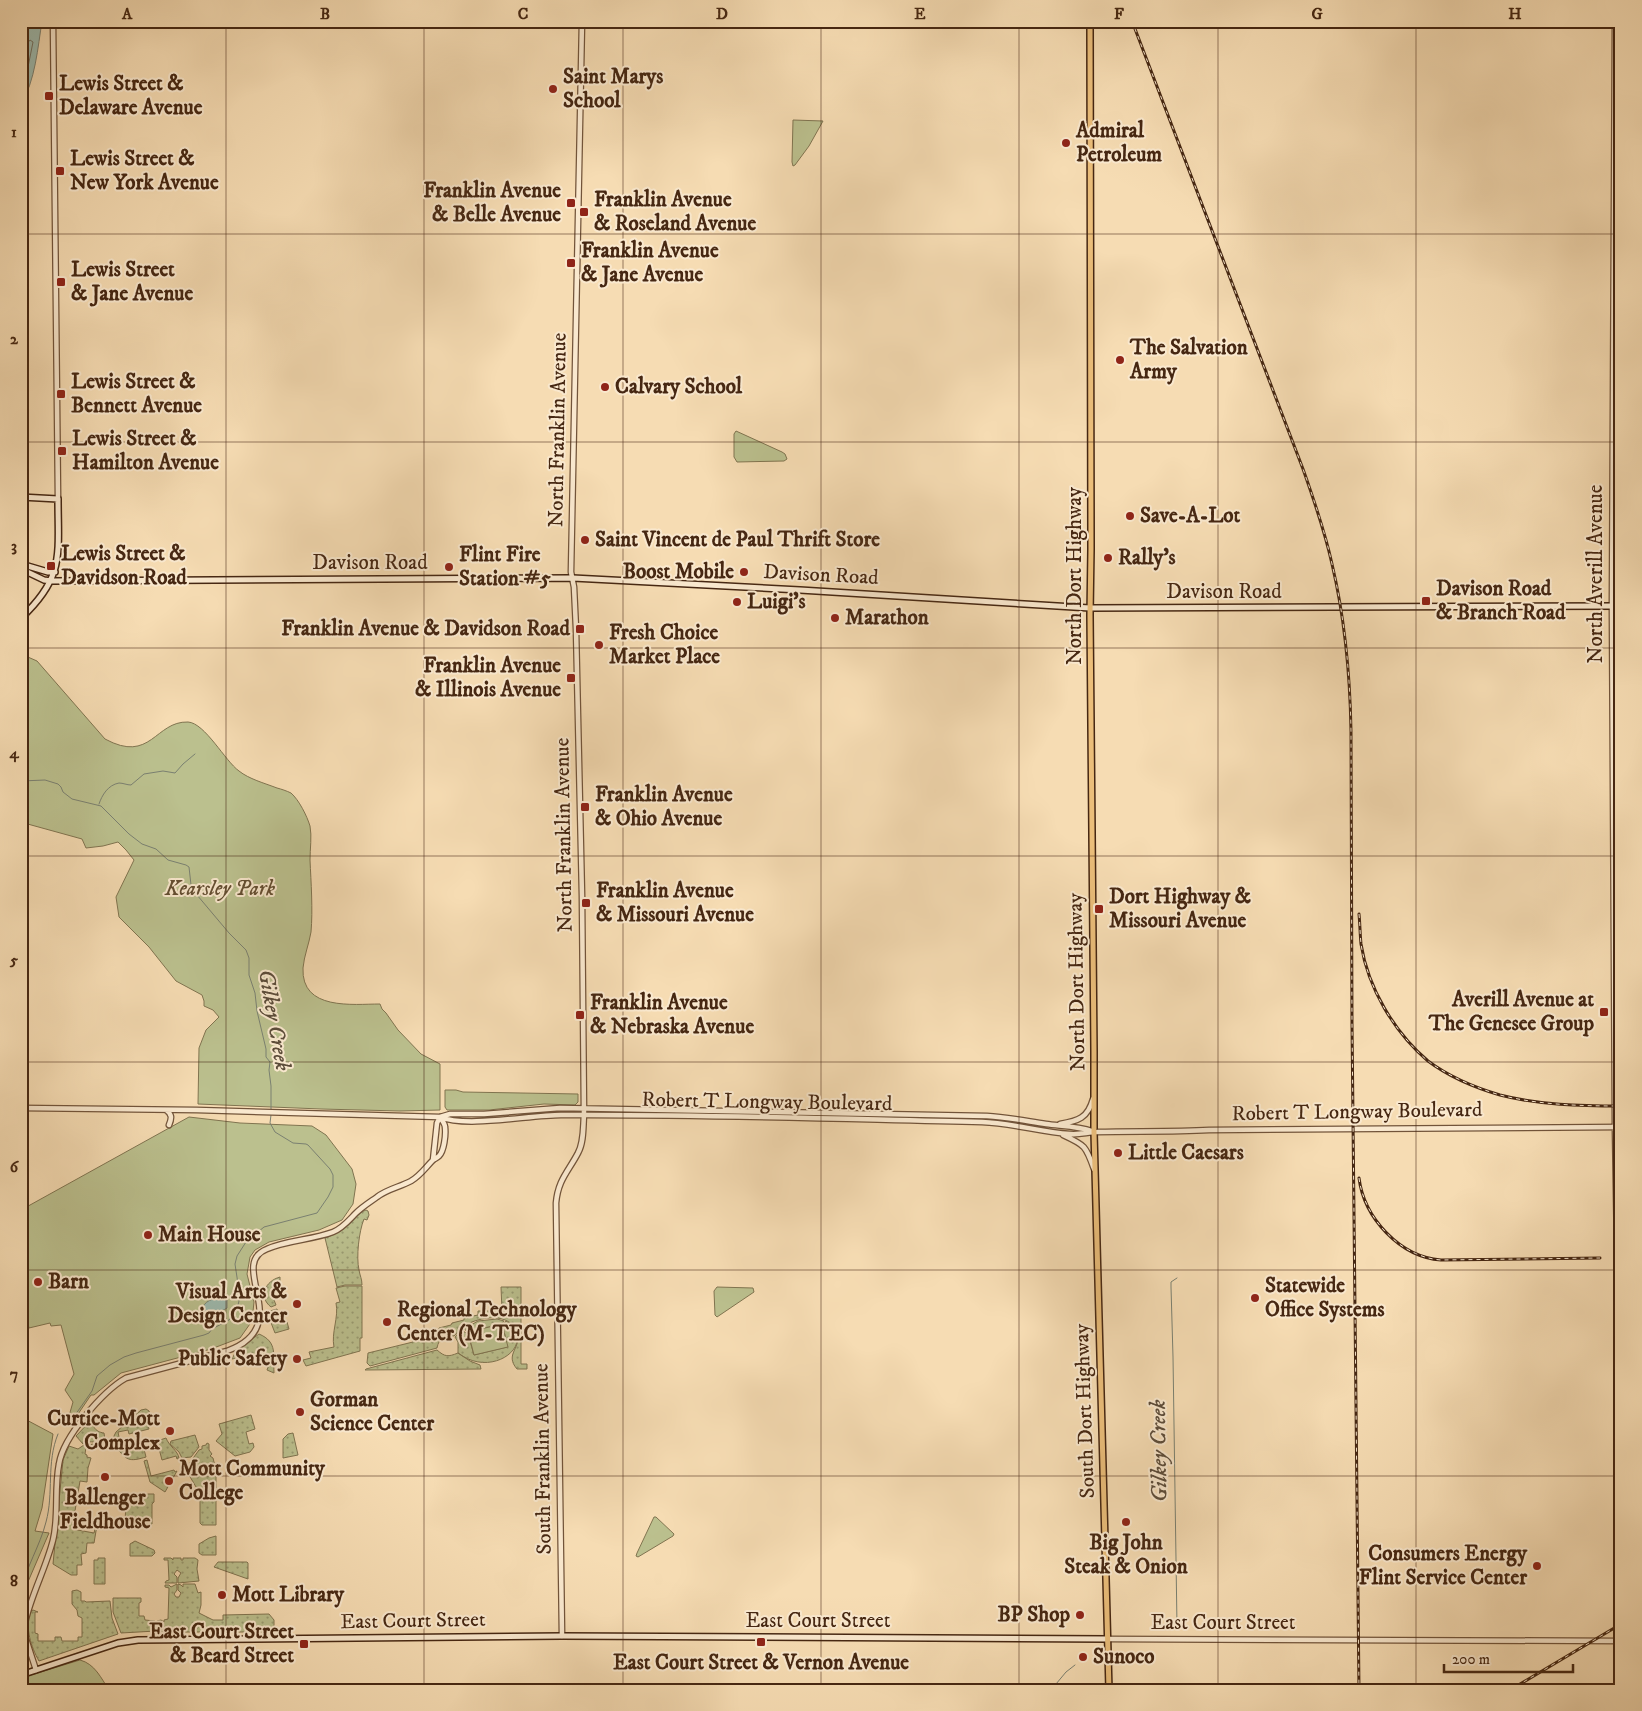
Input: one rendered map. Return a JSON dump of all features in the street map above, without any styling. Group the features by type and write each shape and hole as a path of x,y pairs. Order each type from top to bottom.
{"main road":[{"name":"North Dort Highway","path":"1090,21 1092,535 1090,608 1094,1132"},
{"path":"21,497 58,499 58,552 55,572 40,600 21,618"},
{"path":"21,564 48,572 55,572"},
{"name":"Davison Road","path":"21,569 44,580 51,581 573,578 1090,608 1621,606"},
{"name":"South Dort Highway","path":"1094,1132 1109,1690"},
{"name":"East Court Street","path":"21,1674 132,1640 562,1636 1108,1639"}],"street":[{"path":"53,21 58,499"},
{"name":"North Franklin Avenue","path":"582,21 571,572 573,578 582,896 584,1108"},
{"name":"North Averill Avenue","path":"1615,21 1612,606 1618,1127 1617,1248 1621,1290"},
{"path":"1045,1124 1077,1121 1087,1112 1094,1095"},
{"name":"Robert T Longway Boulevard","path":"21,1108 165,1109 440,1117 450,1114 484,1114 584,1108 974,1116 1011,1117 1045,1124 1081,1128 1094,1132"},
{"name":"South Franklin Avenue","path":"562,1636 556,1203 557,1194 564,1175 579,1152 583,1138 584,1108"},
{"path":"165,1109 170,1112 169,1125"},
{"name":"Robert T Longway Boulevard","path":"440,1117 449,1121 479,1121 542,1115 584,1115 979,1122 1005,1123 1060,1133 1079,1134 1094,1132 1618,1127"},
{"path":"974,1116 979,1122"},
{"path":"433,1160 437,1124 440,1117"},
{"path":"36,1670 25,1632 26,1619 53,1540 58,1466 60,1457 70,1438 91,1409 116,1384 126,1378 227,1351 243,1343 252,1334 260,1314 259,1300 252,1271 252,1264 259,1254 271,1247 338,1230 377,1196 420,1175 439,1156 444,1143 445,1126 440,1117"},
{"path":"1060,1133 1082,1144 1090,1156 1094,1169"},
{"name":"East Court Street","path":"1108,1639 1621,1641"}],"green space":[{"path":"793,120 823,121 809,146 793,166 792,162"},
{"path":"1617,233 1621,233 1621,345 1617,345"},
{"path":"736,431 782,452 787,459 784,461 737,462 734,457 734,434"},
{"name":"Kearsley Park","path":"21,654 37,661 105,739 120,745 133,747 151,740 177,723 188,722 194,724 208,735 233,766 243,774 289,792 294,796 307,818 311,834 312,923 304,959 305,982 310,992 319,998 331,1002 343,1004 380,1004 398,1030 421,1054 440,1064 440,1110 400,1111 198,1104 199,1048 206,1030 219,1017 213,1010 204,1006 202,995 176,981 149,947 119,917 116,897 134,860 118,842 86,848 82,839 21,823"},
{"path":"445,1090 578,1094 578,1102 575,1105 544,1104 489,1110 447,1110 445,1107"},
{"path":"189,1117 240,1123 312,1126 326,1135 352,1169 356,1184 353,1204 342,1220 319,1230 269,1242 255,1250 250,1257 247,1274 254,1302 252,1321 240,1338 211,1349 121,1373 94,1395 91,1395 76,1417 71,1420 69,1416 73,1402 65,1390 74,1374 61,1325 51,1326 50,1323 29,1328 21,1296 21,1210"},
{"path":"366,1210 369,1215 362,1224 358,1251 358,1265 362,1285 337,1287 325,1238 342,1230"},
{"path":"280,1277 280,1281 276,1282 278,1289 275,1291 277,1299 274,1300 276,1305 271,1307 265,1299 265,1290 270,1282"},
{"path":"362,1286 362,1338 360,1338 360,1351 306,1366 303,1360 311,1358 309,1352 334,1347 336,1303 340,1302 336,1288"},
{"path":"501,1287 521,1287 521,1364 527,1364 527,1369 517,1369 513,1364 512,1359 518,1338 517,1333 510,1322 498,1318 472,1322 454,1336 442,1338 437,1348 370,1366 367,1363 368,1353 413,1342 413,1340 426,1336 426,1333 439,1330 439,1328 464,1320 464,1318 478,1315 478,1311 502,1311"},
{"path":"717,1287 753,1288 754,1292 717,1317 715,1315 714,1291"},
{"path":"277,1309 278,1315 281,1314 283,1322 287,1322 289,1329 275,1333 268,1315 270,1311"},
{"path":"497,1319 504,1321 502,1324 468,1332 464,1329 478,1321"},
{"path":"506,1321 515,1330 517,1339 515,1348 507,1355 497,1361 485,1362 471,1360 458,1353 458,1342 455,1337 461,1330 468,1334 474,1355 507,1347 503,1325"},
{"path":"502,1324 508,1347 474,1355 468,1332"},
{"path":"259,1334 265,1337 272,1345 274,1373 267,1370 269,1362 267,1357 263,1355 257,1354 232,1359 236,1351"},
{"path":"437,1350 447,1356 458,1353 480,1365 481,1369 365,1370 366,1369"},
{"path":"146,1409 150,1415 145,1416 149,1429 129,1434 128,1430 118,1432 120,1442 116,1443 114,1436 116,1432 141,1410"},
{"path":"251,1415 255,1429 246,1432 249,1444 253,1443 254,1447 250,1452 235,1456 216,1441 222,1434 219,1424"},
{"path":"95,1416 94,1428 104,1433 105,1440 83,1444 76,1436"},
{"path":"21,1417 53,1434 42,1508 35,1531 49,1533 21,1598"},
{"path":"293,1433 298,1455 283,1458 283,1439 288,1434"},
{"path":"195,1435 199,1447 191,1457 182,1458 179,1452 170,1444 171,1441"},
{"path":"166,1438 179,1458 177,1459 176,1456 162,1460 157,1441"},
{"path":"207,1443 209,1444 209,1450 212,1454 210,1456 213,1458 216,1470 186,1468 199,1450 202,1449 202,1446"},
{"path":"95,1444 115,1450 93,1445 92,1447 86,1447 85,1454 91,1458 87,1482 80,1481 72,1529 94,1533 96,1525 99,1522 105,1521 96,1531 94,1543 87,1543 86,1553 81,1554 82,1565 77,1565 77,1575 71,1575 53,1564 63,1460 69,1446 78,1449 84,1445"},
{"path":"131,1445 132,1447 143,1445 146,1457 130,1459 124,1456 118,1449"},
{"path":"147,1460 151,1476 174,1470 175,1472 177,1471 165,1492 150,1482 144,1461"},
{"path":"186,1470 216,1471 216,1492 199,1492"},
{"path":"148,1494 154,1494 152,1524 149,1527 127,1526 125,1521 126,1504"},
{"path":"200,1494 216,1494 216,1525 202,1525 200,1523"},
{"path":"654,1517 674,1534 638,1557 636,1556 637,1553"},
{"path":"216,1536 216,1555 202,1555 199,1553 199,1544"},
{"path":"135,1541 154,1550 155,1553 152,1556 130,1556 130,1544"},
{"path":"98,1558 105,1558 105,1584 94,1584 94,1560 98,1560"},
{"path":"164,1558 171,1558 173,1560 173,1558 181,1558 183,1560 183,1558 195,1558 198,1560 199,1581 178,1583 181,1573 177,1570 174,1574 177,1577 177,1583 165,1583 169,1580 168,1560 164,1560"},
{"path":"218,1562 247,1562 248,1579 214,1567"},
{"path":"177,1584 177,1590 174,1594 176,1597 179,1597 181,1593 178,1590 178,1584 183,1587 183,1584 195,1584 198,1593 201,1592 199,1613 213,1620 223,1620 223,1615 269,1614 274,1620 274,1632 158,1632 157,1621 161,1620 164,1622 164,1620 168,1619 169,1588 165,1587 165,1585 171,1587"},
{"path":"77,1590 81,1592 81,1601 110,1601 112,1618 118,1634 39,1661 30,1637 28,1624 30,1612 33,1610 38,1612 35,1612 35,1633 38,1634 38,1641 55,1641 55,1637 61,1637 62,1641 78,1641 78,1637 82,1637 82,1618 78,1616 77,1610 72,1604 72,1591"},
{"path":"113,1598 141,1598 139,1616 144,1616 145,1620 155,1621 156,1631 121,1633 113,1612"},
{"path":"80,1660 94,1668 109,1690 21,1690 21,1678"}],"water":[{"path":"26,21 42,21 33,75 21,103 21,45"},
{"path":"219,1298 227,1300 227,1308 210,1316 201,1314 207,1302"}],"waterway":[{"path":"99,804 104,794 115,784 131,785 144,774 163,771 175,773 195,754"},
{"name":"Gilkey Creek","path":"21,781 45,780 58,784 63,792 72,799 101,806 129,834 142,844 156,849 168,860 189,867 191,885 197,895 246,950 249,958 249,975 255,993 266,1057 270,1062 271,1111"},
{"name":"Gilkey Creek","path":"73,1418 92,1391 97,1376 110,1365 136,1353 204,1335 229,1320 237,1309 240,1297 235,1264 237,1256 246,1242 264,1227 317,1213 328,1197 333,1187 333,1175 330,1169 308,1145 293,1143 275,1132 270,1123 271,1115"},
{"name":"Gilkey Creek","path":"1177,1278 1171,1282 1171,1287 1177,1626"},
{"name":"Gilkey Creek","path":"21,1591 46,1522 50,1500 52,1456 58,1434"},
{"name":"Gilkey Creek","path":"1051,1690 1066,1672 1075,1665"}],"railway":[{"path":"1132,21 1307,481 1329,552 1337,585 1343,626 1348,668 1351,731 1359,1690"},
{"path":"1359,914 1364,960 1376,993 1404,1037 1428,1061 1462,1081 1500,1095 1545,1103 1621,1106"},
{"path":"1359,1178 1362,1193 1368,1207 1386,1233 1412,1252 1426,1257 1441,1260 1600,1258"},
{"path":"1510,1690 1621,1624"}],"place":[{"name":"Saint Marys School","path":"553,89"},
{"name":"Lewis Street & Delaware Avenue","path":"49,96"},
{"name":"Admiral Petroleum","path":"1066,143"},
{"name":"Lewis Street & New York Avenue","path":"60,171"},
{"name":"Franklin Avenue & Belle Avenue","path":"571,203"},
{"name":"Franklin Avenue & Roseland Avenue","path":"584,212"},
{"name":"Franklin Avenue & Jane Avenue","path":"571,263"},
{"name":"Lewis Street & Jane Avenue","path":"61,282"},
{"name":"The Salvation Army","path":"1120,360"},
{"name":"Calvary School","path":"605,387"},
{"name":"Lewis Street & Bennett Avenue","path":"61,394"},
{"name":"Lewis Street & Hamilton Avenue","path":"62,451"},
{"name":"Save-A-Lot","path":"1130,516"},
{"name":"Saint Vincent de Paul Thrift Store","path":"585,540"},
{"name":"Rally's","path":"1108,558"},
{"name":"Lewis Street & Davidson Road","path":"51,566"},
{"name":"Flint Fire Station #5","path":"449,567"},
{"name":"Boost Mobile","path":"744,572"},
{"name":"Davison Road & Branch Road","path":"1426,601"},
{"name":"Luigi's","path":"737,602"},
{"name":"Marathon","path":"835,618"},
{"name":"Franklin Avenue & Davidson Road","path":"580,629"},
{"name":"Fresh Choice Market Place","path":"599,645"},
{"name":"Franklin Avenue & Illinois Avenue","path":"571,678"},
{"name":"Franklin Avenue & Ohio Avenue","path":"585,807"},
{"name":"Franklin Avenue & Missouri Avenue","path":"586,903"},
{"name":"Dort Highway & Missouri Avenue","path":"1099,909"},
{"name":"Averill Avenue at The Genesee Group","path":"1604,1012"},
{"name":"Franklin Avenue & Nebraska Avenue","path":"580,1015"},
{"name":"Little Caesars","path":"1118,1153"},
{"name":"Main House","path":"148,1235"},
{"name":"Barn","path":"38,1282"},
{"name":"Statewide Office Systems","path":"1255,1298"},
{"name":"Visual Arts & Design Center","path":"297,1304"},
{"name":"Regional Technology Center (M-TEC)","path":"387,1322"},
{"name":"Public Safety","path":"297,1359"},
{"name":"Gorman Science Center","path":"300,1412"},
{"name":"Curtice-Mott Complex","path":"170,1431"},
{"name":"Ballenger Fieldhouse","path":"105,1477"},
{"name":"Mott Community College","path":"169,1481"},
{"name":"Big John Steak & Onion","path":"1126,1522"},
{"name":"Consumers Energy Flint Service Center","path":"1537,1566"},
{"name":"Mott Library","path":"222,1595"},
{"name":"BP Shop","path":"1080,1615"},
{"name":"East Court Street & Vernon Avenue","path":"761,1642"},
{"name":"East Court Street & Beard Street","path":"304,1644"},
{"name":"Sunoco","path":"1083,1657"}]}
